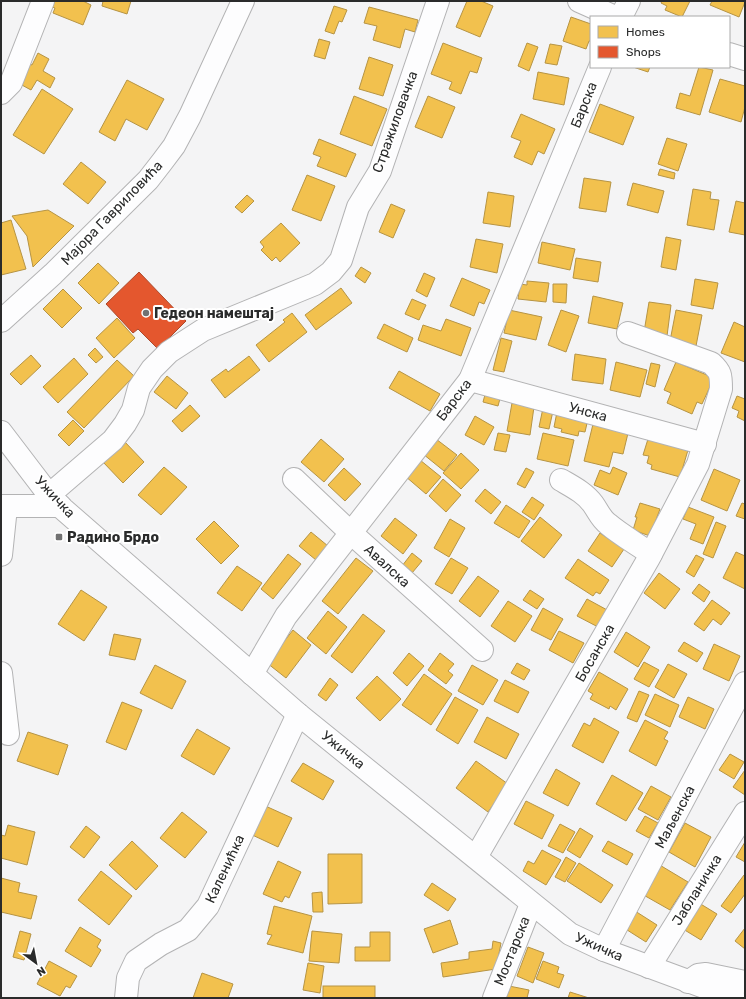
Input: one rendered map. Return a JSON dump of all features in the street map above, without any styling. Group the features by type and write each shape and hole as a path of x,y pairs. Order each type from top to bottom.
{"street":[{"path":"1,93 11,82 43,1"},
{"name":"Мајора Гавриловића","path":"1,321 64,263 148,180 162,162 174,146 190,116 243,1"},
{"name":"Стражиловачка","path":"55,500 113,440 133,410 138,388 152,369 170,352 203,330 315,284 331,272 341,260 358,207 380,170 438,1"},
{"path":"579,1 613,16"},
{"path":"622,16 629,1"},
{"path":"730,54 745,59"},
{"name":"Барска","path":"252,674 286,616 470,380 600,68"},
{"name":"Босанска","path":"476,857 652,554 698,464 721,389 719,371 711,363 628,333"},
{"name":"Унска","path":"470,380 705,444"},
{"name":"Ужичка","path":"1,432 55,500 298,714 476,857 531,904 570,934 604,950 734,998"},
{"name":"Авалска","path":"294,478 351,533 482,650"},
{"path":"561,480 587,496 601,517 608,524 652,554"},
{"path":"1,555 4,506 55,500"},
{"path":"1,673 8,734"},
{"name":"Маљенска","path":"604,950 745,683"},
{"name":"Каленићка","path":"126,998 128,978 136,961 161,944 188,930 208,906 298,714"},
{"name":"Јабланичка","path":"649,967 745,813"},
{"name":"Мостарска","path":"494,998 531,904"},
{"path":"688,982 698,975 706,974 745,982"}],"building: Homes":[{"path":"55,1 83,1 91,5 83,25 53,13 55,8 52,7"},
{"path":"103,1 131,1 127,14 102,6"},
{"path":"467,1 481,1 493,6 480,37 456,27"},
{"path":"662,1 690,1 682,16 665,10 667,6 661,3"},
{"path":"712,1 745,2 739,17 710,5"},
{"path":"334,6 347,10 342,22 339,21 334,34 325,31"},
{"path":"369,7 418,20 415,32 405,29 400,48 373,40 377,26 364,23"},
{"path":"571,17 590,24 590,41 586,49 563,41"},
{"path":"319,39 330,42 325,59 314,56"},
{"path":"443,43 482,58 477,73 470,71 461,94 449,89 452,82 431,74"},
{"path":"527,43 538,47 529,71 518,66"},
{"path":"550,44 562,46 557,65 545,63"},
{"path":"38,53 49,59 43,71 55,78 50,88 37,80 31,90 20,84 27,63 32,65"},
{"path":"369,57 393,65 383,96 359,89"},
{"path":"636,68 650,68 648,72"},
{"path":"699,68 713,70 700,115 676,108 680,93 690,96"},
{"path":"538,72 569,78 564,105 533,99"},
{"path":"720,79 745,86 745,107 741,122 709,112"},
{"path":"127,80 164,99 147,130 126,119 115,141 99,132"},
{"path":"42,89 73,109 44,154 13,135"},
{"path":"354,96 387,109 372,146 340,134"},
{"path":"428,96 455,107 442,138 415,127"},
{"path":"600,104 634,117 623,145 589,132"},
{"path":"521,114 555,129 544,154 538,151 532,165 514,157 521,141 511,137"},
{"path":"667,138 687,144 678,171 658,164"},
{"path":"319,139 356,154 346,177 317,166 321,157 313,154"},
{"path":"81,162 106,182 88,204 63,184"},
{"path":"660,169 675,173 674,179 658,175"},
{"path":"307,175 335,186 321,221 292,210"},
{"path":"584,178 611,182 606,212 579,208"},
{"path":"633,183 664,191 658,213 627,205"},
{"path":"693,189 711,192 710,199 719,200 714,230 687,225"},
{"path":"488,192 514,196 510,227 483,223"},
{"path":"247,195 254,201 242,213 235,207"},
{"path":"736,201 745,203 745,235 729,232"},
{"path":"391,204 405,210 393,238 379,232"},
{"path":"48,210 74,226 33,267 27,236 12,216"},
{"path":"11,220 26,269 1,275 1,223"},
{"path":"281,223 300,243 280,262 276,257 272,261 261,250 264,247 260,242"},
{"path":"666,237 681,240 676,270 661,267"},
{"path":"476,239 503,244 497,273 470,267"},
{"path":"542,242 575,249 570,270 538,263"},
{"path":"576,258 601,262 598,282 573,278"},
{"path":"98,263 119,283 99,304 78,283"},
{"path":"361,267 371,273 365,283 355,276"},
{"path":"424,273 435,278 427,297 416,291"},
{"path":"462,278 490,290 484,304 479,302 474,316 450,306"},
{"path":"695,279 718,283 713,309 691,305"},
{"path":"527,281 549,283 546,302 518,299 520,284 527,285"},
{"path":"553,284 567,284 566,303 553,302"},
{"path":"341,288 352,303 316,330 305,315"},
{"path":"63,289 82,308 62,328 43,309"},
{"path":"593,296 623,303 617,329 588,323"},
{"path":"412,299 426,305 419,320 405,314"},
{"path":"649,302 671,305 667,336 644,332"},
{"path":"509,310 542,317 536,340 504,333"},
{"path":"561,310 579,316 566,352 548,345"},
{"path":"676,310 702,315 696,346 670,341"},
{"path":"292,313 307,332 269,362 256,345 285,322 283,320"},
{"path":"117,318 135,338 114,358 96,338"},
{"path":"446,319 471,328 461,356 418,340 423,325 441,331"},
{"path":"734,322 745,327 745,362 721,353"},
{"path":"384,324 413,338 407,352 377,338"},
{"path":"501,338 512,341 504,372 493,370"},
{"path":"95,348 103,357 96,363 88,355"},
{"path":"575,354 606,359 603,384 572,380"},
{"path":"31,355 41,366 21,385 10,374"},
{"path":"249,356 260,370 225,398 211,380 226,369 228,372"},
{"path":"74,358 88,374 58,403 43,387"},
{"path":"117,360 134,376 84,428 67,412"},
{"path":"616,362 647,370 640,397 610,390"},
{"path":"676,362 714,378 702,404 697,402 692,414 667,403 671,393 664,390"},
{"path":"651,363 660,365 655,387 646,384"},
{"path":"399,371 440,394 430,411 389,388"},
{"path":"167,376 188,393 176,409 154,392"},
{"path":"486,391 501,395 498,406 483,402"},
{"path":"737,396 745,399 745,421 737,417 739,411 732,408"},
{"path":"512,403 534,407 530,435 507,431"},
{"path":"190,405 200,416 182,432 172,421"},
{"path":"543,408 553,411 549,429 539,427"},
{"path":"557,412 588,419 585,432 579,431 578,436 561,432 562,429 554,427"},
{"path":"475,416 494,427 484,445 465,435"},
{"path":"73,420 84,431 69,446 58,435"},
{"path":"594,420 629,429 623,454 613,452 609,467 584,461"},
{"path":"498,433 510,435 506,452 494,450"},
{"path":"543,433 574,440 568,466 537,459"},
{"path":"321,439 344,459 324,482 301,462"},
{"path":"436,439 457,455 444,471 423,454"},
{"path":"648,439 688,450 680,477 651,469 652,465 647,463 649,456 643,455"},
{"path":"124,441 144,462 123,483 103,462"},
{"path":"461,453 479,470 461,489 443,473"},
{"path":"420,460 441,477 426,494 405,476"},
{"path":"164,467 187,487 161,515 138,495"},
{"path":"613,467 627,473 618,495 594,485 600,470 610,474"},
{"path":"344,468 361,484 345,501 328,485"},
{"path":"526,468 534,472 525,488 517,484"},
{"path":"714,469 740,480 727,511 701,500"},
{"path":"443,479 461,495 446,512 429,496"},
{"path":"485,489 501,502 491,514 475,501"},
{"path":"532,497 544,505 534,520 522,512"},
{"path":"640,503 660,509 650,536 633,530 637,517 635,517"},
{"path":"742,503 745,504 745,519 736,516"},
{"path":"506,505 530,521 519,538 494,523"},
{"path":"688,507 714,517 703,544 690,539 696,524 683,519"},
{"path":"540,517 562,535 544,558 521,541"},
{"path":"395,518 417,535 403,554 381,536"},
{"path":"450,519 465,528 449,557 434,548"},
{"path":"214,521 239,546 221,564 196,539"},
{"path":"716,522 726,526 713,558 703,554"},
{"path":"311,532 328,546 316,560 299,546"},
{"path":"600,533 624,549 612,567 588,551"},
{"path":"736,552 745,556 745,589 723,578"},
{"path":"412,553 422,561 412,573 402,566"},
{"path":"288,554 301,564 273,599 261,589"},
{"path":"696,555 704,559 694,577 686,572"},
{"path":"356,558 373,571 338,614 322,601"},
{"path":"451,558 468,568 452,594 435,584"},
{"path":"578,559 609,580 600,594 596,592 593,596 565,578"},
{"path":"237,566 262,583 242,611 217,593"},
{"path":"659,573 680,589 665,609 644,593"},
{"path":"478,576 499,591 480,617 459,601"},
{"path":"699,584 710,592 704,602 692,593"},
{"path":"81,590 107,607 84,641 58,624"},
{"path":"530,590 544,599 537,609 523,600"},
{"path":"587,599 609,611 600,628 577,616"},
{"path":"712,600 730,613 721,625 713,619 704,631 694,624"},
{"path":"508,601 532,616 515,642 491,626"},
{"path":"543,608 563,619 551,640 531,630"},
{"path":"328,611 347,627 326,654 307,638"},
{"path":"363,614 385,631 352,673 331,656"},
{"path":"293,630 311,645 286,678 267,663"},
{"path":"559,631 584,643 573,663 549,650"},
{"path":"626,632 650,647 638,667 614,652"},
{"path":"114,634 141,639 135,660 109,655"},
{"path":"684,642 703,653 697,662 678,651"},
{"path":"714,644 740,656 729,681 703,669"},
{"path":"409,653 424,666 407,686 393,673"},
{"path":"440,653 454,664 448,671 453,675 446,684 428,670"},
{"path":"644,662 659,670 649,687 634,679"},
{"path":"517,663 530,670 524,680 511,673"},
{"path":"668,664 687,674 674,698 655,687"},
{"path":"155,665 186,681 172,709 140,693"},
{"path":"472,665 498,680 483,705 458,691"},
{"path":"599,672 628,689 616,710 610,706 609,709 590,699 593,694 588,691"},
{"path":"424,674 452,694 431,725 402,705"},
{"path":"377,676 401,699 380,721 356,698"},
{"path":"330,678 338,685 326,701 318,695"},
{"path":"505,680 529,692 518,713 494,701"},
{"path":"639,691 649,695 637,722 627,718"},
{"path":"655,694 679,705 670,727 645,715"},
{"path":"455,697 478,710 458,744 436,730"},
{"path":"688,697 714,709 705,729 679,717"},
{"path":"122,702 142,710 126,750 106,742"},
{"path":"487,717 519,734 506,759 474,742"},
{"path":"594,718 619,732 603,763 572,746 584,723 590,726"},
{"path":"645,720 668,732 664,739 668,741 656,766 629,751"},
{"path":"197,729 230,748 214,775 181,756"},
{"path":"28,732 68,745 58,775 17,761"},
{"path":"730,754 744,762 734,779 719,770"},
{"path":"476,761 508,784 488,812 456,788"},
{"path":"303,763 334,781 323,800 291,781"},
{"path":"556,769 580,783 568,806 543,793"},
{"path":"745,770 745,795 733,787"},
{"path":"612,775 643,793 626,821 596,804"},
{"path":"651,786 671,797 658,820 638,809"},
{"path":"526,801 554,815 542,839 514,824"},
{"path":"261,804 292,818 278,847 248,833"},
{"path":"182,812 207,832 185,858 160,838"},
{"path":"645,816 658,823 649,838 636,831"},
{"path":"685,823 711,837 695,867 669,852"},
{"path":"560,824 575,832 563,853 548,846"},
{"path":"8,825 35,832 27,865 1,858 1,835 5,836"},
{"path":"86,826 100,837 84,858 70,847"},
{"path":"580,828 593,836 580,858 567,850"},
{"path":"132,841 158,866 136,890 109,865"},
{"path":"608,841 633,854 627,865 602,851"},
{"path":"745,842 745,862 736,857"},
{"path":"542,850 561,860 546,885 523,871 528,861 534,864"},
{"path":"328,854 362,854 362,903 328,904"},
{"path":"566,857 576,863 565,882 555,877"},
{"path":"278,861 301,872 289,898 285,896 282,902 263,894"},
{"path":"579,863 613,885 601,903 567,881"},
{"path":"658,864 688,882 670,910 640,893"},
{"path":"101,871 132,896 109,925 78,900"},
{"path":"744,875 745,894 731,913 721,906"},
{"path":"1,878 20,883 18,892 37,896 31,919 1,912"},
{"path":"432,883 456,899 448,911 424,895"},
{"path":"322,892 323,912 313,912 312,893"},
{"path":"699,903 717,914 701,940 683,929"},
{"path":"274,906 312,916 303,953 267,944 272,935 267,934"},
{"path":"635,911 657,925 646,942 624,928"},
{"path":"450,920 458,944 433,953 424,929"},
{"path":"80,927 101,940 97,947 101,950 91,967 65,951"},
{"path":"745,928 745,949 735,941"},
{"path":"20,931 31,934 24,960 13,957"},
{"path":"312,931 342,934 339,963 309,961"},
{"path":"370,932 390,932 390,961 355,961 355,947 370,947"},
{"path":"493,941 501,943 496,969 443,977 441,963 469,959 469,952 492,949"},
{"path":"528,947 544,953 533,983 517,976"},
{"path":"49,961 77,976 70,988 66,986 60,996 37,984"},
{"path":"543,961 559,967 557,973 564,975 559,988 536,979"},
{"path":"308,963 324,966 320,993 303,990"},
{"path":"202,973 233,984 228,998 193,998"},
{"path":"323,986 375,986 375,998 323,998"},
{"path":"509,986 529,990 527,998 506,998"},
{"path":"570,992 589,998 568,998"}],"building: Shops":[{"name":"Гедеон намештај","path":"139,272 186,321 158,349 138,329 133,333 106,304"}],"place":[{"name":"Гедеон намештај","path":"146,313"},
{"name":"Радино Брдо","path":"59,537"}]}
